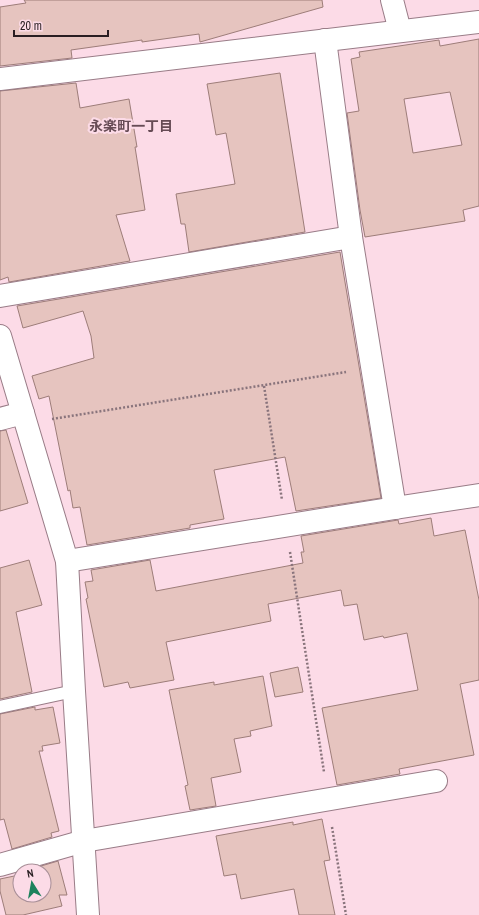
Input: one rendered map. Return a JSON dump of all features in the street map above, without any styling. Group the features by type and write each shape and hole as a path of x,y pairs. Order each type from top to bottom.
{"street":[{"path":"392,0 400,31"},
{"path":"0,79 479,22"},
{"path":"325,40 351,237 395,508"},
{"path":"0,296 351,237"},
{"path":"0,336 68,561 74,691 88,915"},
{"path":"0,419 25,418"},
{"path":"68,561 479,495"},
{"path":"0,865 84,841 436,781"}],"lane":[{"path":"0,707 74,691"}],"path":[{"path":"25,418 264,386 373,368"},
{"path":"264,386 346,915"}],"building":[{"path":"24,0 322,0 323,7 200,42 199,34 142,42 142,40 71,50 72,58 0,66 0,7 26,3"},
{"path":"479,39 479,206 463,210 465,221 365,237 347,113 359,111 351,59 360,57 359,52 439,40 440,46","holes":["450,92 462,145 413,153 404,99"]},
{"path":"280,73 305,232 189,252 185,224 181,224 176,194 235,184 226,133 216,135 207,84"},
{"path":"76,83 80,108 129,99 145,210 116,215 130,261 9,282 8,277 0,280 0,91"},
{"path":"340,252 381,498 296,511 285,457 214,470 224,519 190,525 190,528 87,545 80,507 73,508 70,490 68,491 49,396 39,399 32,376 94,358 91,336 83,311 23,328 17,306"},
{"path":"6,430 28,503 0,511 0,431"},
{"path":"431,518 434,536 465,530 479,600 479,680 460,684 474,755 399,769 400,774 337,785 322,708 418,690 407,633 384,638 383,636 364,640 357,604 344,606 341,590 268,604 271,621 166,642 174,680 130,688 128,682 104,687 86,599 88,598 85,582 93,581 91,570 150,560 156,591 303,563 301,552 304,552 301,536 398,520 399,524"},
{"path":"29,560 42,605 16,612 32,692 0,699 0,568"},
{"path":"298,667 303,692 275,697 270,673"},
{"path":"263,676 272,726 250,731 251,736 234,739 241,772 211,778 216,806 190,810 185,786 188,785 169,690 214,682 214,685"},
{"path":"35,707 35,710 53,707 60,743 42,746 43,751 39,751 59,831 51,833 52,837 12,849 4,819 0,820 0,714"},
{"path":"322,819 330,860 324,861 335,915 299,915 294,889 241,899 236,874 224,876 216,836 293,822 293,825"},
{"path":"58,861 67,895 59,895 62,906 23,915 6,915 0,891 0,879 12,876 12,903 52,903 51,863"}],"district":[{"name":"永楽町一丁目","path":"131,126"}]}
